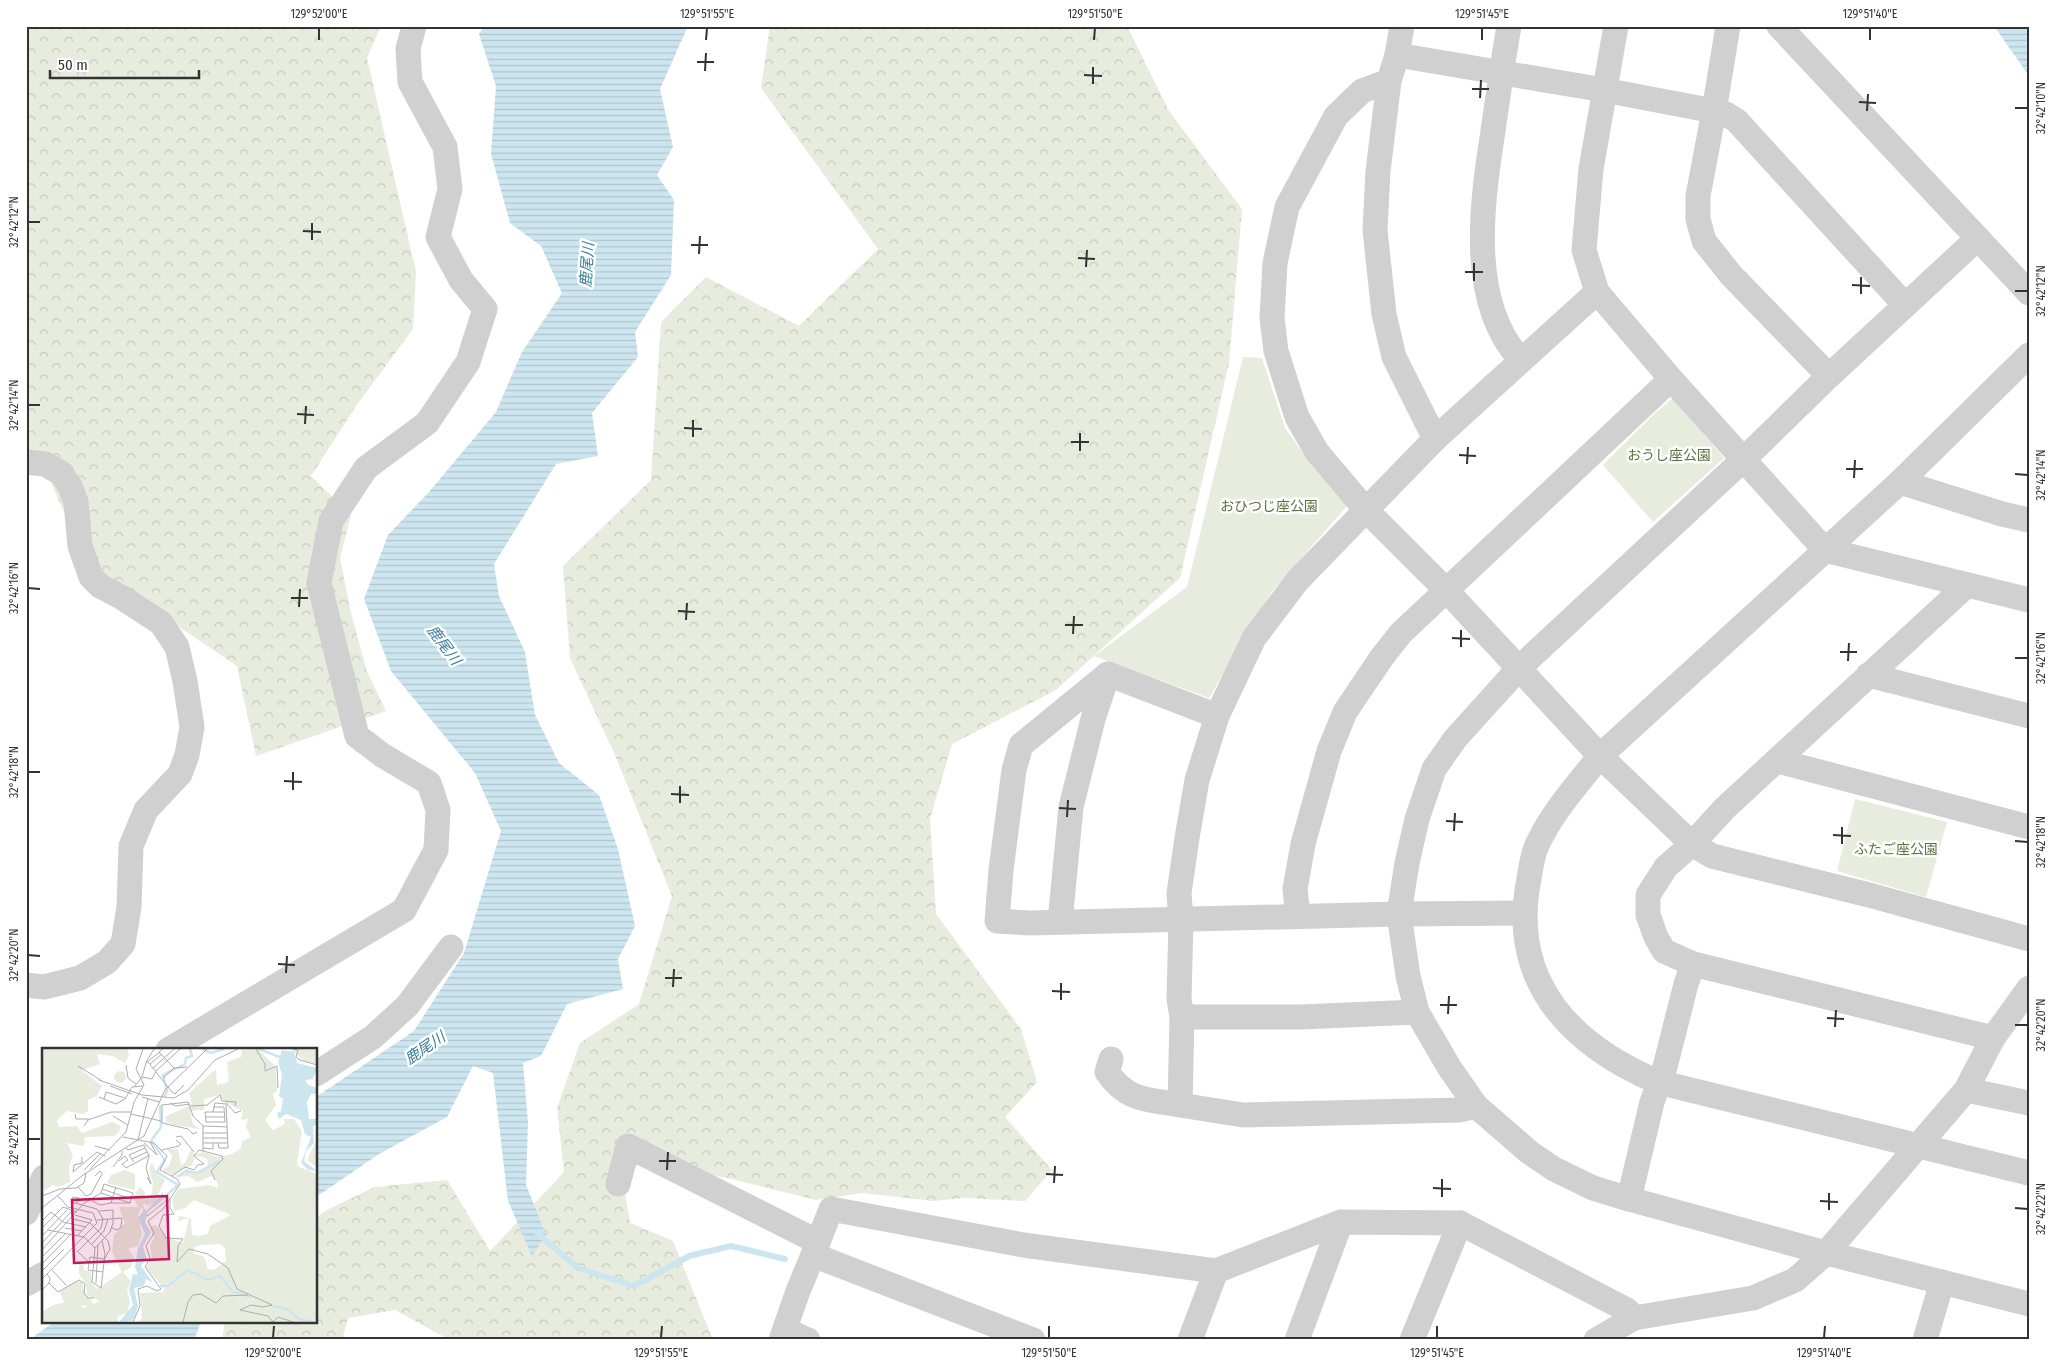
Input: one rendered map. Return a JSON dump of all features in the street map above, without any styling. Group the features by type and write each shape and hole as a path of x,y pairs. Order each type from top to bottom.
{"street":[{"path":"171,1048 404,910 436,850 438,810 429,783 382,755 357,736 319,583 331,521 366,468 427,423 468,362 485,309 461,280 438,237 450,189 445,147 410,82 408,49 414,26"},
{"path":"1402,26 1397,55 1389,80 1378,171 1375,230 1384,314 1394,357 1435,439"},
{"path":"1509,26 1483,194 1482,250 1486,283 1497,320 1510,348 1521,360"},
{"path":"1616,26 1591,169 1584,250 1597,292 1671,379 1825,550 2029,600"},
{"path":"1728,26 1698,196 1698,219 1704,241 1731,275 1829,376"},
{"path":"1779,26 2029,293"},
{"path":"1397,55 1604,90 1726,114 1737,121 1905,305"},
{"path":"1389,80 1362,92 1336,116 1287,207 1274,272 1272,318 1276,351 1297,417 1317,452 1366,510 1446,591 1600,756 1692,844 1712,856 1869,895 2029,939"},
{"path":"1978,238 1519,668 1455,739 1434,769 1417,819 1407,863 1399,914 1408,976 1417,1012 1449,1067 1476,1106 1529,1152 1554,1169 1593,1188 1629,1199 1826,1254 2029,1304"},
{"path":"1180,1105 1182,1017 1179,999 1181,920 1179,893 1196,790 1217,716 1254,638 1298,580 1435,439 1597,292"},
{"path":"2029,355 1900,482 1650,713 1600,756 1565,800 1536,846 1524,913 1534,969 1551,1003 1574,1031 1609,1058 1631,1071 1658,1082 2029,1172"},
{"path":"1298,916 1295,889 1303,844 1329,751 1345,712 1382,657 1401,633 1671,379"},
{"path":"26,462 45,464 61,473 70,486 76,502 80,546 91,577 100,586 121,596 162,623 176,647 185,681 192,728 187,755 180,774 146,810 131,846 129,907 123,944 107,962 80,978 44,988 26,985"},
{"path":"1900,482 2002,514 2029,520"},
{"path":"1967,585 1725,808 1692,844 1666,868 1648,894 1648,915 1656,937 1664,951 1693,964 1993,1038"},
{"path":"1108,674 1217,716"},
{"path":"1108,674 1021,745 1012,780 997,921 1060,922 1524,913"},
{"path":"1060,922 1071,807 1093,719 1108,674"},
{"path":"1868,675 2029,716"},
{"path":"1778,761 2029,827"},
{"path":"318,1073 374,1037 408,1006 451,947"},
{"path":"1629,1199 1658,1082 1665,1066 1693,964"},
{"path":"1596,1340 1634,1318 1753,1298 1795,1280 1826,1254 1916,1146 1966,1090 1993,1038 2029,988"},
{"path":"1182,1017 1301,1017 1417,1012"},
{"path":"1111,1059 1107,1072 1117,1086 1126,1093 1137,1097 1180,1105 1243,1114 1459,1110 1476,1106"},
{"path":"1966,1090 2029,1103"},
{"path":"618,1184 628,1146 816,1249 1033,1340"},
{"path":"26,1213 42,1181"},
{"path":"808,1340 783,1335 831,1209 1022,1244 1216,1271 1341,1222 1460,1224 1628,1310 1634,1318"},
{"path":"1297,1340 1341,1222"},
{"path":"1412,1340 1460,1224"},
{"path":"1190,1340 1216,1271"},
{"path":"26,1284 42,1275"},
{"path":"1926,1340 1942,1282"}],"green space":[{"path":"26,26 381,26 367,58 416,272 413,329 356,406 311,476 351,515 340,558 351,613 367,672 386,711 256,756 237,666 111,581 77,541 48,476 26,473"},
{"path":"770,26 1127,26 1169,111 1242,209 1229,363 1180,578 1056,690 952,744 930,819 936,914 1021,1029 1037,1082 1005,1117 1052,1170 1025,1201 964,1198 933,1201 862,1193 816,1200 732,1179 639,1162 624,1187 630,1223 673,1241 713,1340 450,1340 395,1310 348,1318 342,1340 222,1340 225,1324 318,1324 318,1216 374,1187 447,1180 490,1251 564,1172 557,1108 580,1043 639,1004 672,896 615,755 570,658 563,566 651,480 661,322 706,277 799,326 878,249 761,88"},
{"name":"おひつじ座公園","path":"1243,357 1262,358 1285,428 1315,469 1347,506 1271,593 1209,698 1094,656 1187,587"},
{"name":"おうし座公園","path":"1673,398 1724,458 1653,522 1603,465 1653,415"},
{"name":"ふたご座公園","path":"1855,799 1947,822 1926,897 1837,871"}],"water":[{"name":"鹿尾川","path":"484,26 688,26 660,89 673,147 657,175 674,200 671,275 635,332 638,357 592,413 598,456 556,464 494,564 499,596 525,652 535,715 559,763 599,795 618,849 635,926 618,959 623,989 567,1004 541,1056 523,1063 528,1122 526,1185 546,1235 532,1256 508,1201 493,1073 473,1066 447,1117 379,1154 318,1196 318,1096 414,1031 464,953 501,831 475,773 391,671 364,599 388,535 429,492 496,412 522,352 562,293 541,246 510,223 491,154 496,86 479,34"},
{"path":"1994,26 2029,26 2029,76"},
{"path":"51,1324 200,1324 194,1340 29,1340"}],"waterway":[{"path":"537,1233 578,1268 634,1286 689,1256 731,1246 785,1259"}]}
